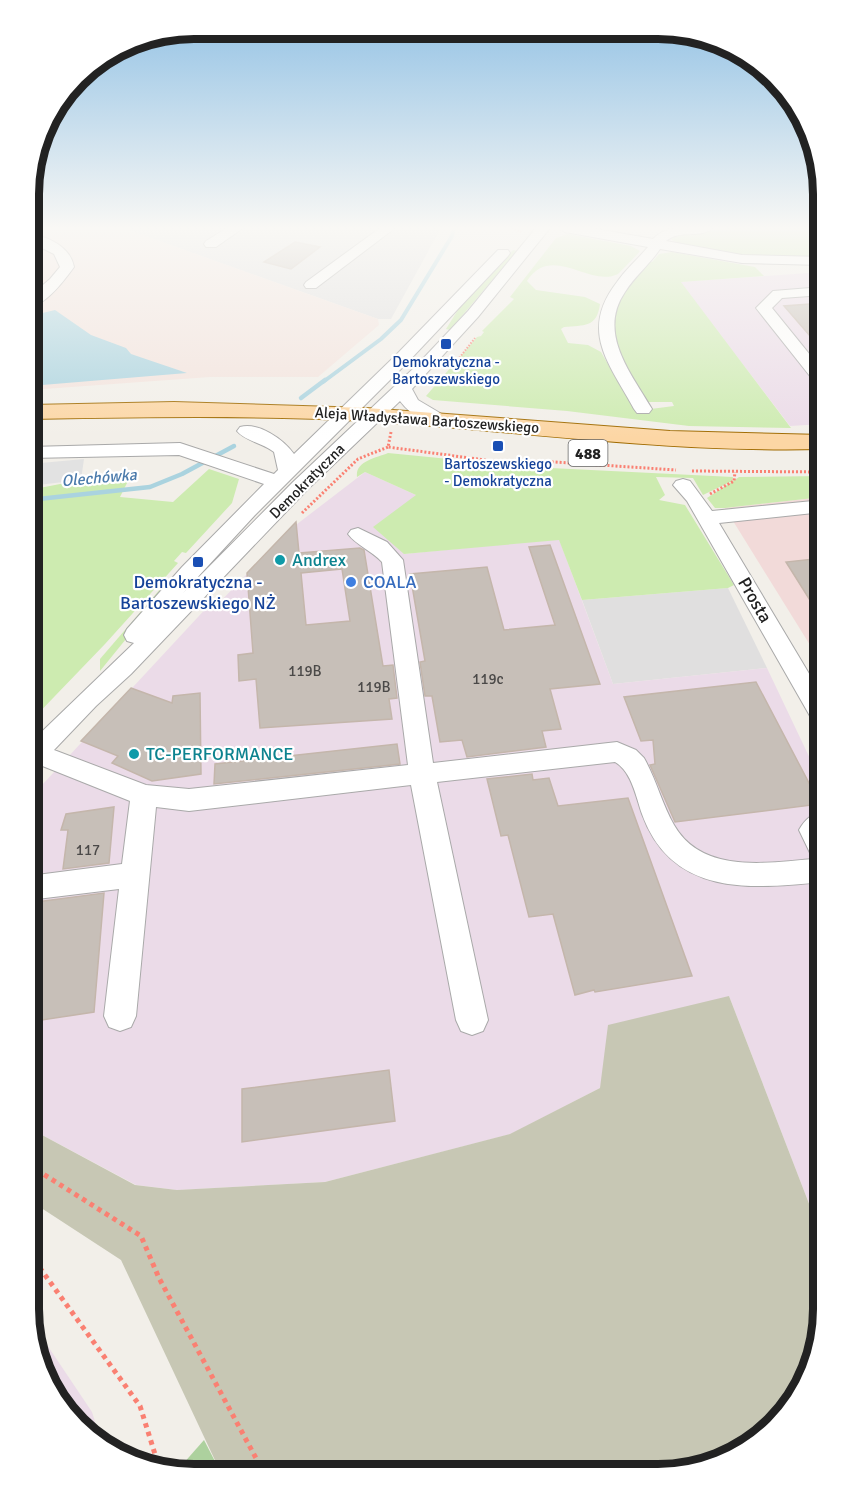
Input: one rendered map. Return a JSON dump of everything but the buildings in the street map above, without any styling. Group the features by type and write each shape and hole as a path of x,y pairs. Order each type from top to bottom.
{"main road":[{"name":"Aleja Władysława Bartoszewskiego","path":"39,412 176,409 349,424 440,420 651,438 736,442 813,442"},
{"name":"Aleja Władysława Bartoszewskiego","path":"386,423 644,457 754,461 813,460"},
{"name":"Aleja Władysława Bartoszewskiego","path":"39,432 144,429 325,433 349,424"}],"street":[{"name":"Demokratyczna","path":"39,750 87,700 123,668 463,298"},
{"path":"386,423 404,388 486,298"},
{"path":"615,298 606,314 608,346 643,410"},
{"path":"774,298 764,308 813,368"},
{"path":"404,388 405,396 412,405 440,420"},
{"path":"39,452 172,449 281,475 287,459 282,449 275,443 246,430"},
{"name":"Demokratyczna","path":"87,700 161,603 281,475 325,433"},
{"name":"Prosta","path":"689,492 813,700"},
{"path":"706,518 813,507"},
{"path":"358,534 380,547 392,561 422,774 472,1020"},
{"path":"39,759 144,795 189,800 617,752 626,754 634,761 659,825 668,838 680,852 700,865 740,876 813,871"},
{"path":"120,1016 144,795"},
{"path":"39,887 135,875"}],"path":[{"path":"386,423 388,447 479,461 507,464 555,462 626,468 735,472 813,472"},
{"path":"689,492 735,481 735,472"},
{"path":"39,1171 141,1236 159,1278 259,1464"},
{"path":"39,1269 140,1406 157,1460"}],"shaded area":[{"path":"39,298 320,298 378,319 379,325 318,377 210,377 39,389"},
{"path":"320,298 402,298 391,319 378,319"},
{"path":"692,298 813,298 813,425 790,426"},
{"path":"84,459 81,480 39,485 39,463"},
{"path":"365,472 416,495 404,554 559,539 613,684 767,668 813,765 813,1214 729,996 600,1088 511,1134 325,1182 177,1190 136,1185 39,1133 39,788 211,603 219,603 288,531"},
{"path":"813,498 813,650 725,508"},
{"path":"728,588 767,668 613,684 582,600"},
{"path":"729,996 813,1214 813,1319 805,1359 797,1378 768,1419 744,1438 708,1456 678,1463 658,1464 217,1464 121,1260 39,1207 39,1133 135,1185 177,1190 325,1182 510,1134 600,1088 608,1025"},
{"path":"42,1337 92,1412 98,1430 77,1411 65,1395 47,1359"}],"green space":[{"path":"467,298 477,298 450,330 446,329"},
{"path":"512,298 587,298 600,304 593,321 561,329 568,343 588,345 601,352 635,411 674,406 672,402 648,402 626,366 615,339 613,326 620,299 693,298 791,428 689,426 567,411 433,400 426,396 477,337 481,336 484,332 482,331 514,299"},
{"path":"388,453 530,467 733,477 732,481 703,495 693,478 656,477 665,495 659,500 685,505 734,585 728,588 582,600 559,540 404,554 373,527 416,495 365,472 357,477 359,467"},
{"path":"209,469 239,479 232,503 186,553 182,552 174,561 178,563 39,713 39,488 81,480 130,477 120,497 173,502"},
{"path":"813,476 813,498 715,508 707,498 739,477"},
{"path":"168,580 156,602 100,671 100,659"},
{"path":"204,1440 216,1464 194,1464 183,1463"}],"water":[{"path":"55,310 91,335 126,348 131,354 187,373 39,385 39,314"}],"waterway":[{"name":"Olechówka","path":"323,382 381,339 401,320 414,298"},
{"name":"Olechówka","path":"301,398 325,380"},
{"name":"Olechówka","path":"39,499 150,487 182,474 234,446"}],"place":[{"name":"Demokratyczna - Bartoszewskiego","path":"446,344"},
{"name":"Bartoszewskiego - Demokratyczna","path":"498,446"},
{"name":"Andrex","path":"280,560"},
{"name":"Demokratyczna - Bartoszewskiego NŻ","path":"198,562"},
{"name":"COALA","path":"351,582"},
{"name":"TC-PERFORMANCE","path":"134,754"}]}
